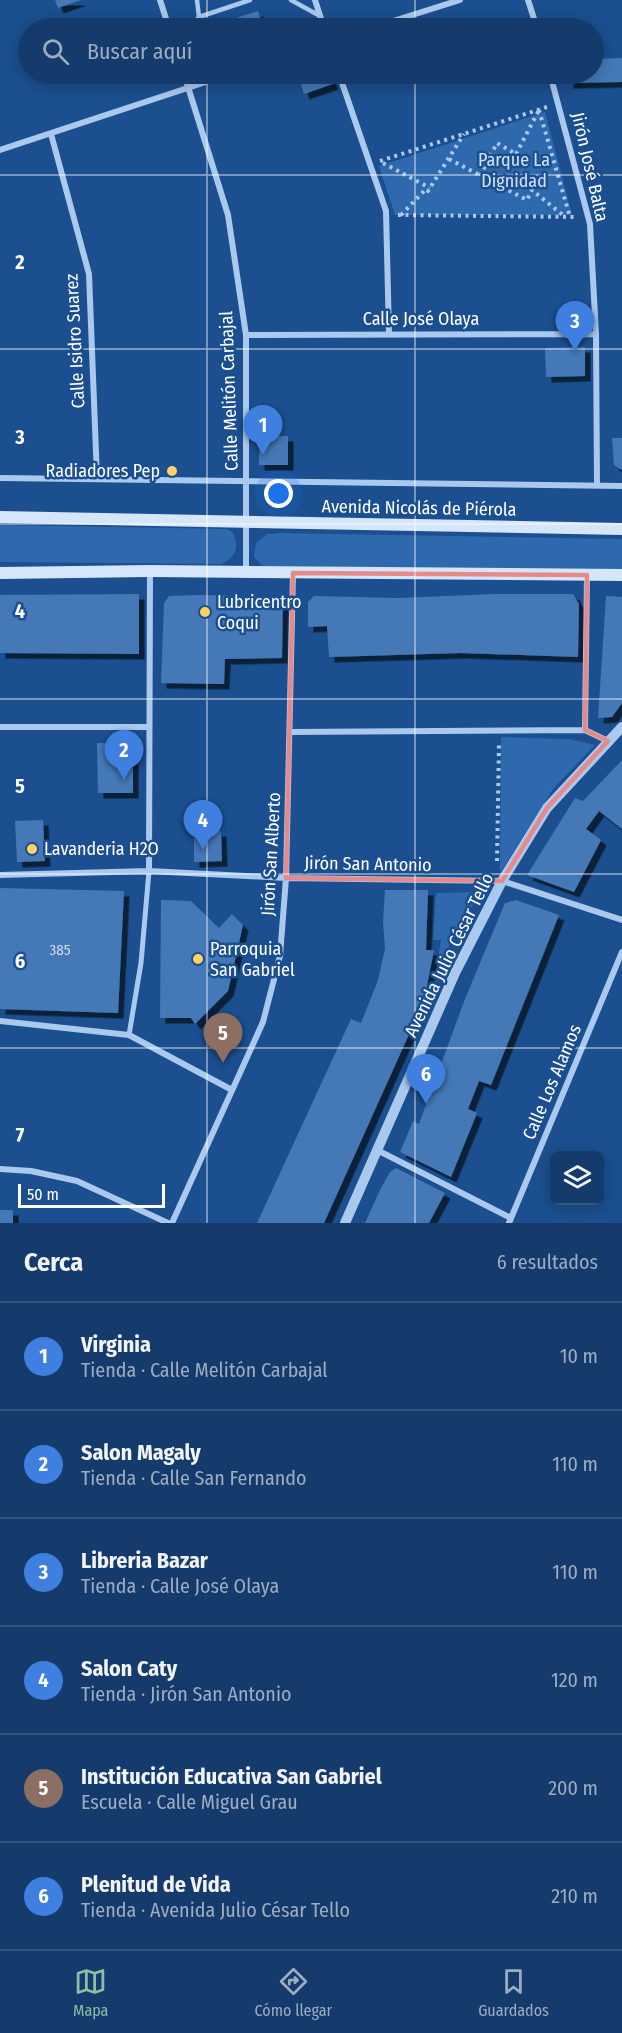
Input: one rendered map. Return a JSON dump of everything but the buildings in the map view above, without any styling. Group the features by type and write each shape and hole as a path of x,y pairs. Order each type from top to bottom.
{"main road":[{"name":"Avenida Nicolás de Piérola","path":"0,517 246,524 622,529"},
{"path":"0,573 150,571 622,575"}],"street":[{"path":"160,0 166,18"},
{"path":"315,0 320,16"},
{"path":"403,18 460,0"},
{"path":"528,0 534,18"},
{"name":"Calle Melitón Carbajal","path":"187,84 228,214 246,335 246,572"},
{"path":"0,150 198,84"},
{"path":"342,84 386,215 389,334"},
{"name":"Jirón José Balta","path":"553,84 589,217 596,334 597,485"},
{"name":"Calle Isidro Suarez","path":"51,134 89,274 97,478"},
{"name":"Calle José Olaya","path":"246,335 596,334"},
{"name":"Avenida Nicolás de Piérola","path":"0,478 622,486"},
{"path":"129,1035 141,963 148,871 150,571"},
{"name":"Jirón San Alberto","path":"170,1223 263,1022 280,956 286,878 293,573"},
{"path":"585,730 587,575"},
{"path":"0,727 148,727"},
{"name":"Avenida Julio César Tello","path":"345,1223 455,973 500,881 547,808 622,727"},
{"path":"290,732 585,730 608,741"},
{"name":"Jirón San Antonio","path":"0,875 148,871 286,878 500,881 622,920"},
{"name":"Calle Los Alamos","path":"510,1221 622,952"},
{"path":"0,1021 129,1035 232,1090"},
{"path":"377,1150 510,1221"},
{"path":"0,1169 31,1171 77,1181 170,1223"}],"lane":[{"path":"197,0 199,17 250,0"},
{"path":"291,0 320,16"}],"path":[{"path":"370,165 560,103"},
{"path":"499,185 539,110"},
{"path":"539,110 567,217"},
{"path":"401,215 426,189 428,191 464,134"},
{"path":"480,176 497,143 516,154"},
{"path":"449,159 527,200 532,190 567,217"},
{"path":"380,161 430,188"},
{"path":"386,215 589,217"},
{"path":"499,729 500,881"}],"highlighted area":[{"path":"293,573 587,575 585,730 608,741 547,808 502,881 286,878"}],"green space":[{"name":"Parque La Dignidad","path":"545,112 572,215 395,215 379,166"},
{"path":"0,525 227,529 233,533 236,547 230,559 221,564 0,562"},
{"path":"267,534 622,539 622,570 262,566 254,557 256,543"},
{"path":"501,737 569,739 595,745 553,789 500,873"},
{"path":"482,892 456,931 435,976 441,940 433,940 436,893"}],"place":[{"name":"Libreria Bazar","path":"575,351"},
{"name":"Virginia","path":"263,455"},
{"name":"Radiadores Pep","path":"172,471"},
{"name":"Lubricentro Coqui","path":"205,612"},
{"name":"Salon Magaly","path":"124,780"},
{"name":"Lavanderia H2O","path":"32,849"},
{"name":"Salon Caty","path":"203,850"},
{"name":"Parroquia San Gabriel","path":"198,959"},
{"name":"Institución Educativa San Gabriel","path":"223,1063"},
{"name":"Plenitud de Vida","path":"426,1104"}]}
